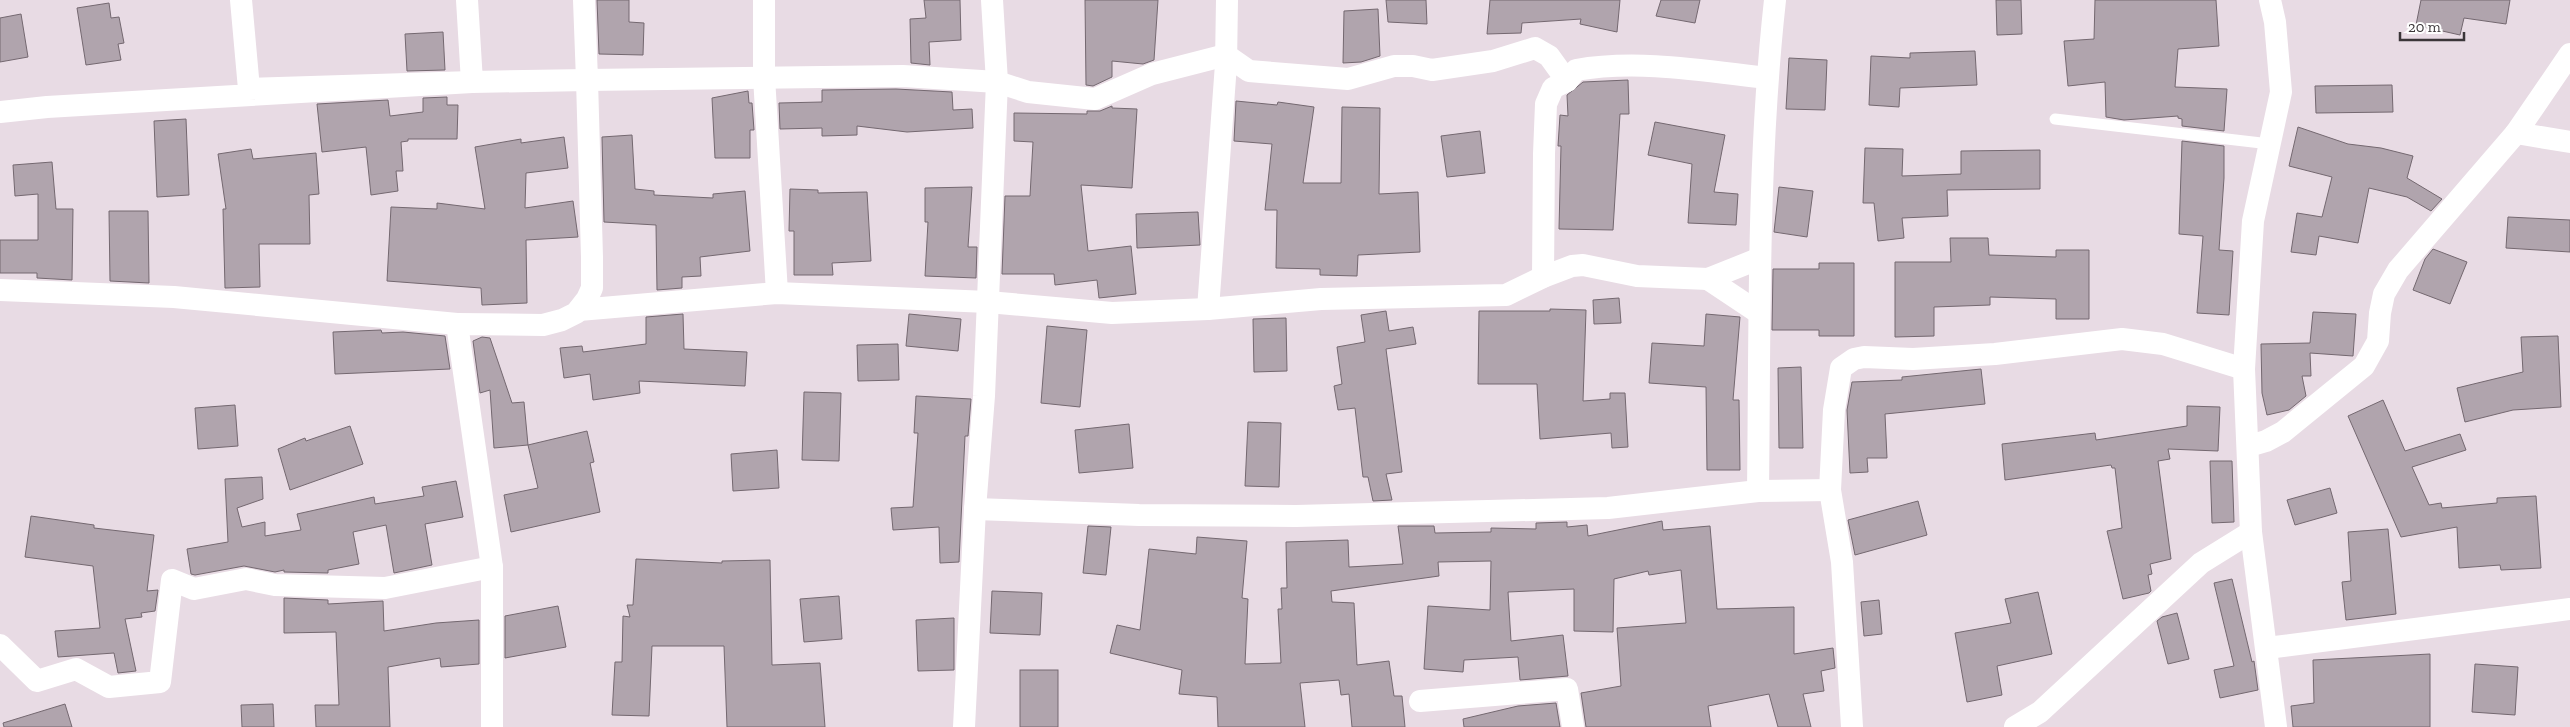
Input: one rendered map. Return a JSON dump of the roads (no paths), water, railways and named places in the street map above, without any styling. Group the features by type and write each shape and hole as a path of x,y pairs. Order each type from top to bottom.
{"street":[{"path":"241,0 249,89 472,82 903,76 997,82 1028,92 1095,99 1152,74 1226,55 1250,71 1348,79 1394,66 1413,66 1432,70 1493,61 1535,48 1549,56 1567,81"},
{"path":"467,0 472,82"},
{"path":"0,290 174,297 457,324 543,325 562,320 579,310 587,300 592,288 584,0"},
{"path":"764,0 764,77 777,293"},
{"path":"964,727 975,509 984,396 997,82 992,0"},
{"path":"1208,309 1226,55 1227,0"},
{"path":"1758,491 1760,313 1758,259 1766,78 1776,0"},
{"path":"2270,0 2275,22 2281,92 2253,221 2244,369 2249,446 2251,532 2276,727"},
{"path":"2249,446 2266,441 2283,432 2364,366 2372,355 2378,341 2384,294 2398,270 2516,133 2570,54"},
{"path":"1544,277 1546,104 1553,88 1567,81 1576,70 1592,68 1685,69 1766,78"},
{"path":"0,112 46,107 472,82"},
{"path":"2516,133 2570,142"},
{"path":"579,310 777,293 988,302 1112,313 1208,309 1322,299 1495,296 1506,294 1572,266 1583,265 1637,276 1708,279 1758,259"},
{"path":"1708,279 1760,313"},
{"path":"457,324 492,567 492,727"},
{"path":"1852,727 1842,562 1830,490 1834,410 1841,368 1854,359 1864,357 1913,358 1995,354 2122,339 2163,344 2244,369"},
{"path":"975,509 1139,515 1296,516 1608,508 1758,491 1830,490"},
{"path":"2015,727 2040,712 2201,563 2251,532"},
{"path":"0,645 37,681 76,669 109,687 160,682 172,580 194,589 246,579 276,585 385,588 492,567"},
{"path":"2267,648 2570,608"},
{"path":"1420,701 1567,690 1573,727"}],"lane":[{"path":"2055,119 2270,144"}]}
